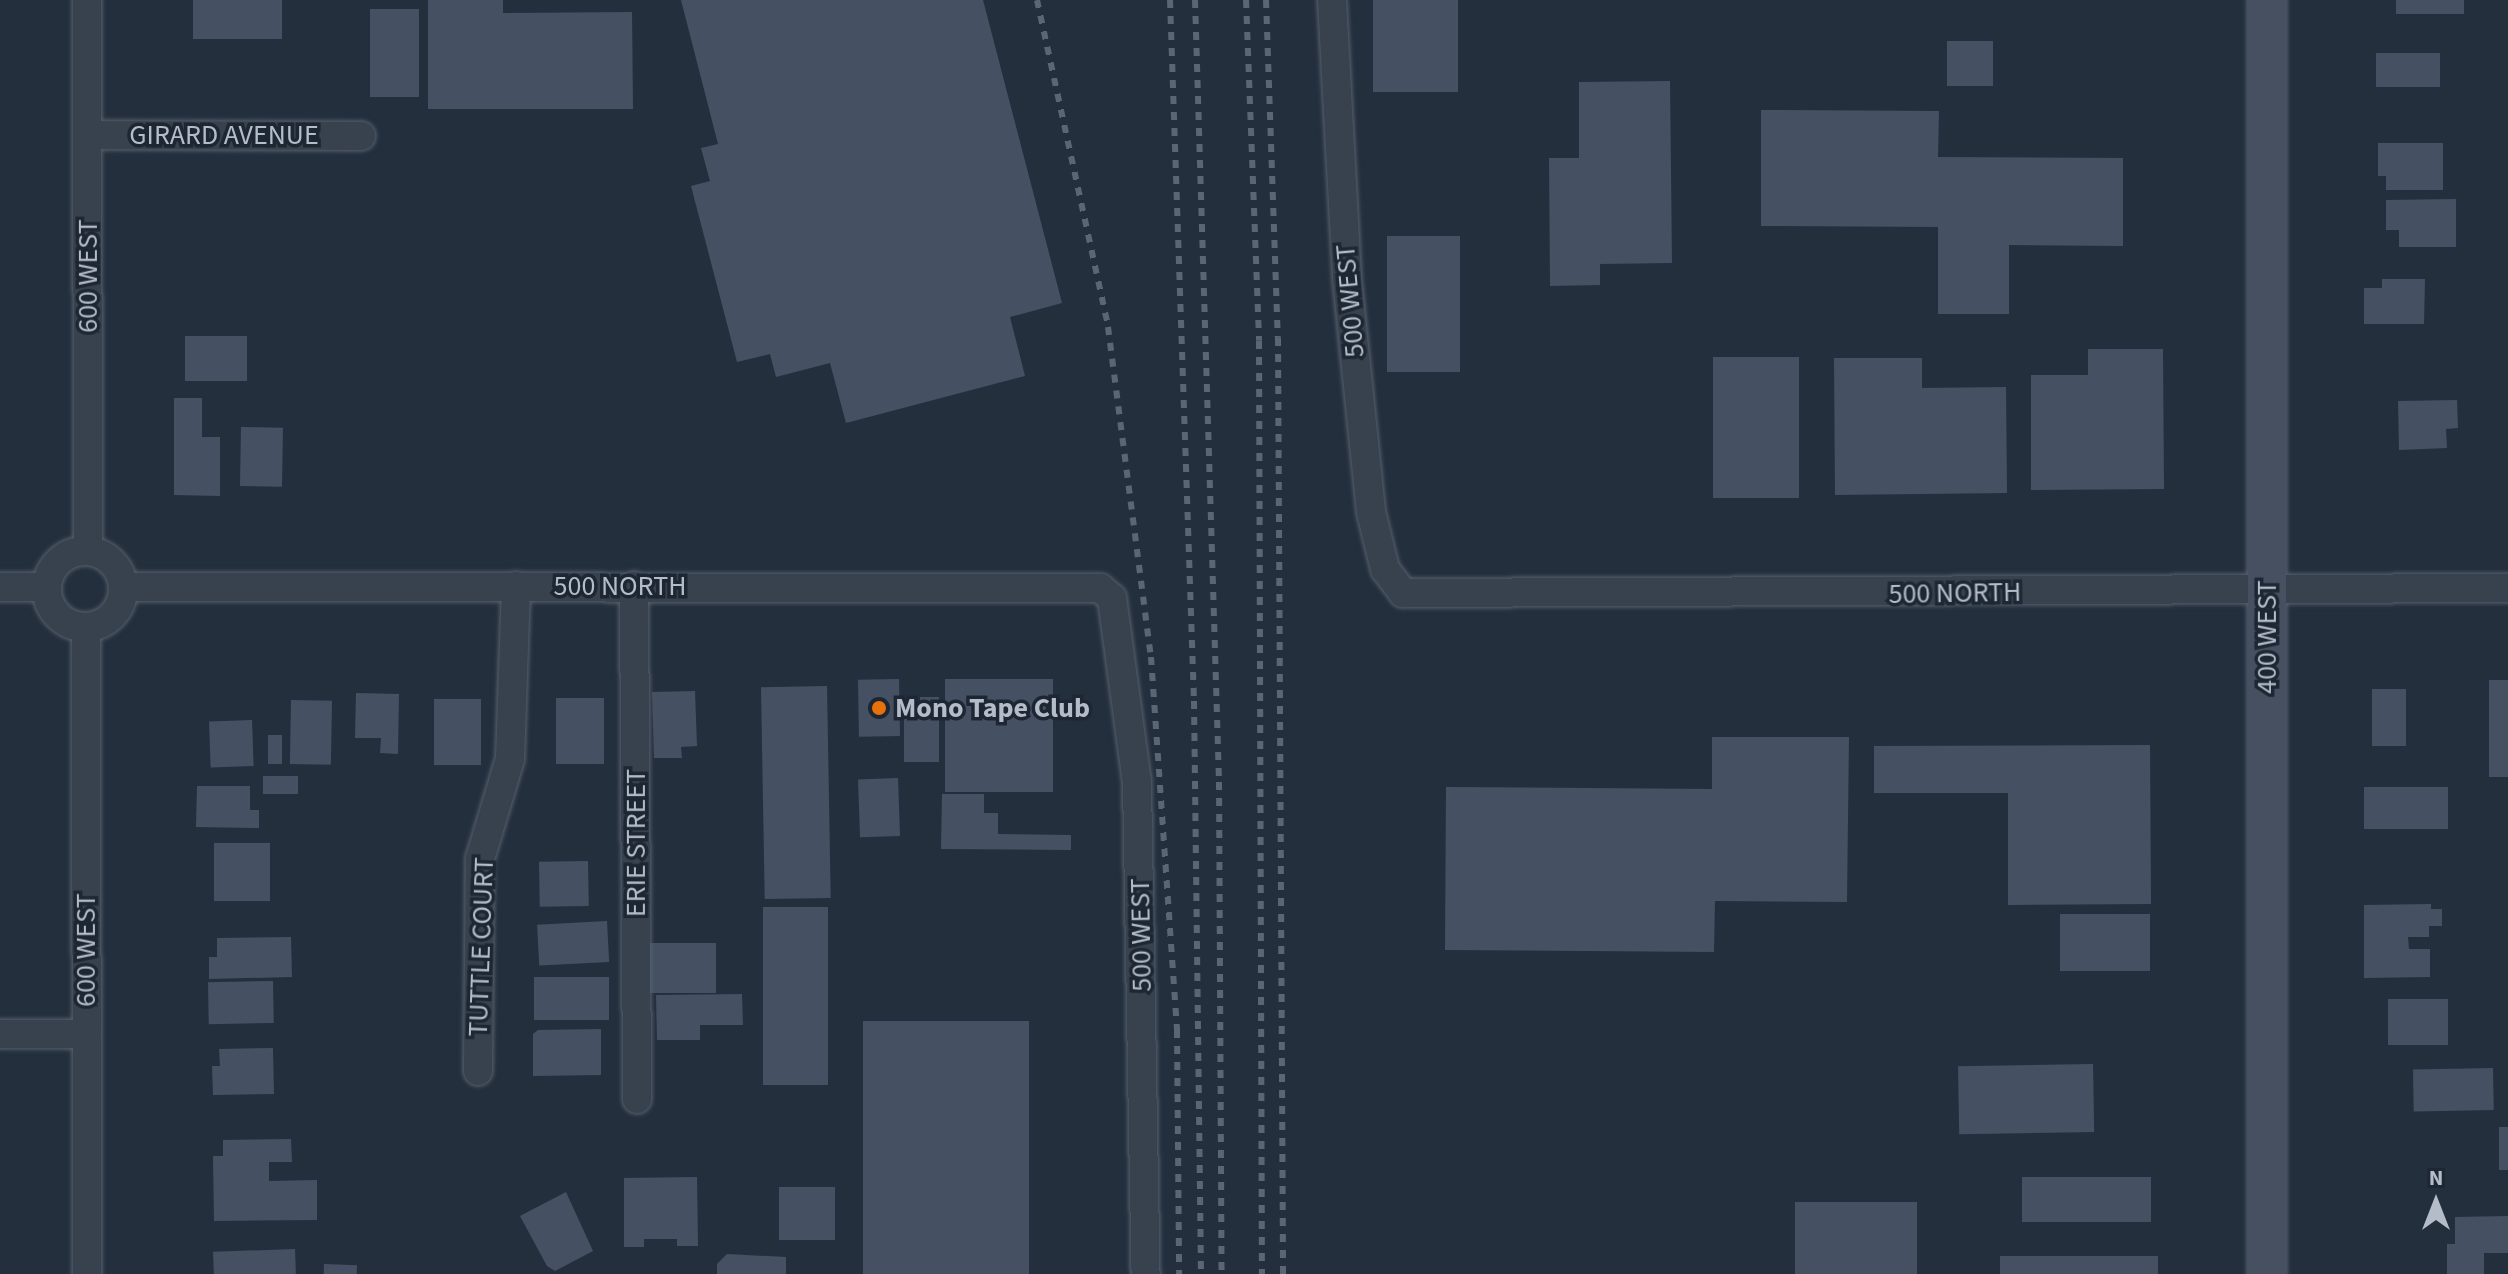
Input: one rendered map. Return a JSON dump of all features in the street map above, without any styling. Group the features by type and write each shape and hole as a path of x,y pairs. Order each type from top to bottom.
{"street":[{"name":"600 WEST","path":"87,0 88,551"},
{"name":"500 WEST","path":"1332,0 1347,279 1371,512 1385,569 1403,593"},
{"name":"400 WEST","path":"2267,0 2267,1274"},
{"name":"GIRARD AVENUE","path":"87,135 361,136"},
{"path":"88,551 112,563 123,587 113,615 86,627 61,619 50,605 47,587 60,560 88,551"},
{"name":"500 NORTH","path":"123,587 1084,585 1100,588 1112,598"},
{"name":"TUTTLE COURT","path":"478,1071 480,859 510,759 516,586"},
{"name":"ERIE STREET","path":"634,586 637,1099"},
{"path":"0,587 47,587"},
{"name":"500 NORTH","path":"1403,593 2508,588"},
{"name":"500 WEST","path":"1112,598 1137,782 1146,1274"},
{"name":"600 WEST","path":"86,627 87,1274"},
{"path":"0,1034 86,1034"}],"building":[{"path":"193,0 282,0 282,39 193,39"},
{"path":"428,0 503,0 503,13 632,12 633,109 428,109"},
{"path":"681,0 983,0 1062,303 1010,317 1025,376 846,423 830,363 776,377 770,354 737,362 691,186 710,181 701,148 718,144"},
{"path":"1373,0 1458,0 1458,92 1373,92"},
{"path":"2396,0 2464,0 2464,14 2396,14"},
{"path":"370,9 419,9 419,97 370,97"},
{"path":"1947,41 1993,41 1993,86 1947,86"},
{"path":"2376,53 2440,53 2440,87 2376,87"},
{"path":"1670,81 1672,263 1600,264 1600,285 1550,286 1549,158 1579,158 1579,82"},
{"path":"1761,110 1939,111 1938,157 2123,158 2123,246 2009,245 2009,314 1938,314 1938,227 1761,226"},
{"path":"2378,143 2443,143 2443,190 2386,190 2386,176 2378,176"},
{"path":"2456,199 2456,247 2399,247 2399,230 2386,230 2386,200"},
{"path":"1387,236 1460,236 1460,372 1387,372"},
{"path":"2382,279 2425,279 2424,324 2364,324 2364,288 2382,288"},
{"path":"185,336 247,336 247,381 185,381"},
{"path":"2088,349 2163,349 2164,489 2031,490 2031,375 2088,375"},
{"path":"1713,357 1799,357 1799,498 1713,498"},
{"path":"1834,358 1922,358 1922,388 2006,387 2007,493 1835,495"},
{"path":"174,398 202,398 202,437 220,437 220,496 174,495"},
{"path":"2457,400 2458,428 2446,429 2447,448 2399,450 2398,401"},
{"path":"241,427 283,428 282,487 240,486"},
{"path":"899,679 900,736 859,737 858,680"},
{"path":"945,679 1053,679 1053,792 945,792"},
{"path":"2489,680 2508,680 2508,777 2489,777"},
{"path":"827,686 831,898 765,899 761,687"},
{"path":"2372,689 2406,689 2406,746 2372,746"},
{"path":"695,691 697,746 681,747 682,758 654,758 652,692"},
{"path":"356,693 399,694 398,754 380,753 381,738 355,738"},
{"path":"920,697 939,697 939,762 904,762 904,707 920,707"},
{"path":"556,698 604,698 604,764 556,764"},
{"path":"434,699 481,699 481,765 434,765"},
{"path":"291,700 332,701 331,765 290,764"},
{"path":"252,720 254,766 211,767 209,722"},
{"path":"268,735 282,735 282,764 268,764"},
{"path":"1712,737 1849,737 1847,902 1715,901 1714,952 1445,950 1446,787 1712,789"},
{"path":"2150,745 2151,904 2008,905 2008,793 1874,793 1874,746"},
{"path":"263,776 298,776 298,794 263,794"},
{"path":"898,778 900,836 860,837 858,779"},
{"path":"197,786 250,786 250,810 259,810 259,828 196,827"},
{"path":"2364,787 2448,787 2448,829 2364,829"},
{"path":"942,794 984,794 984,813 998,813 998,834 1071,835 1071,850 941,849"},
{"path":"214,843 270,843 270,901 214,901"},
{"path":"588,861 589,906 540,907 539,862"},
{"path":"2431,904 2431,909 2442,909 2442,926 2429,926 2429,937 2408,937 2409,949 2430,949 2430,977 2364,978 2364,905"},
{"path":"763,907 828,907 828,1085 763,1085"},
{"path":"2060,914 2150,914 2150,971 2060,971"},
{"path":"607,921 609,962 539,966 537,925"},
{"path":"291,937 292,977 209,979 209,957 217,957 217,938"},
{"path":"650,943 716,943 716,993 650,993"},
{"path":"534,977 609,977 609,1020 534,1020"},
{"path":"273,981 274,1023 209,1024 208,982"},
{"path":"742,994 743,1025 700,1025 700,1040 657,1040 656,995"},
{"path":"2388,999 2448,999 2448,1045 2388,1045"},
{"path":"863,1021 1029,1021 1029,1274 863,1274"},
{"path":"601,1029 601,1075 533,1076 533,1034 538,1030"},
{"path":"273,1048 274,1094 213,1095 212,1066 220,1066 219,1049"},
{"path":"2093,1064 2094,1132 1959,1134 1958,1066"},
{"path":"2493,1068 2494,1110 2414,1111 2413,1069"},
{"path":"2499,1127 2508,1127 2508,1170 2499,1170"},
{"path":"291,1139 292,1162 269,1162 269,1181 317,1180 317,1220 214,1221 213,1156 223,1156 223,1140"},
{"path":"697,1177 698,1246 677,1246 677,1239 644,1239 644,1247 624,1247 624,1178"},
{"path":"2022,1177 2151,1177 2151,1222 2022,1222"},
{"path":"779,1187 835,1187 835,1240 779,1240"},
{"path":"566,1192 593,1251 555,1271 547,1266 520,1216"},
{"path":"1795,1202 1917,1202 1917,1274 1795,1274"},
{"path":"2508,1216 2508,1253 2484,1253 2484,1274 2447,1274 2447,1244 2455,1244 2455,1217"},
{"path":"295,1249 296,1274 214,1274 213,1252"},
{"path":"727,1254 786,1257 786,1274 717,1274 717,1264"},
{"path":"2000,1256 2158,1256 2158,1274 2000,1274"},
{"path":"324,1264 357,1265 357,1274 324,1274"}],"railway":[{"path":"1037,0 1108,327 1151,657 1177,1030 1179,1274"},
{"path":"1170,0 1194,701 1201,1274"},
{"path":"1195,0 1219,782 1222,1274"},
{"path":"1246,0 1259,341 1262,1274"},
{"path":"1266,0 1278,338 1283,1274"}],"place":[{"name":"Mono Tape Club","path":"879,708"}]}
